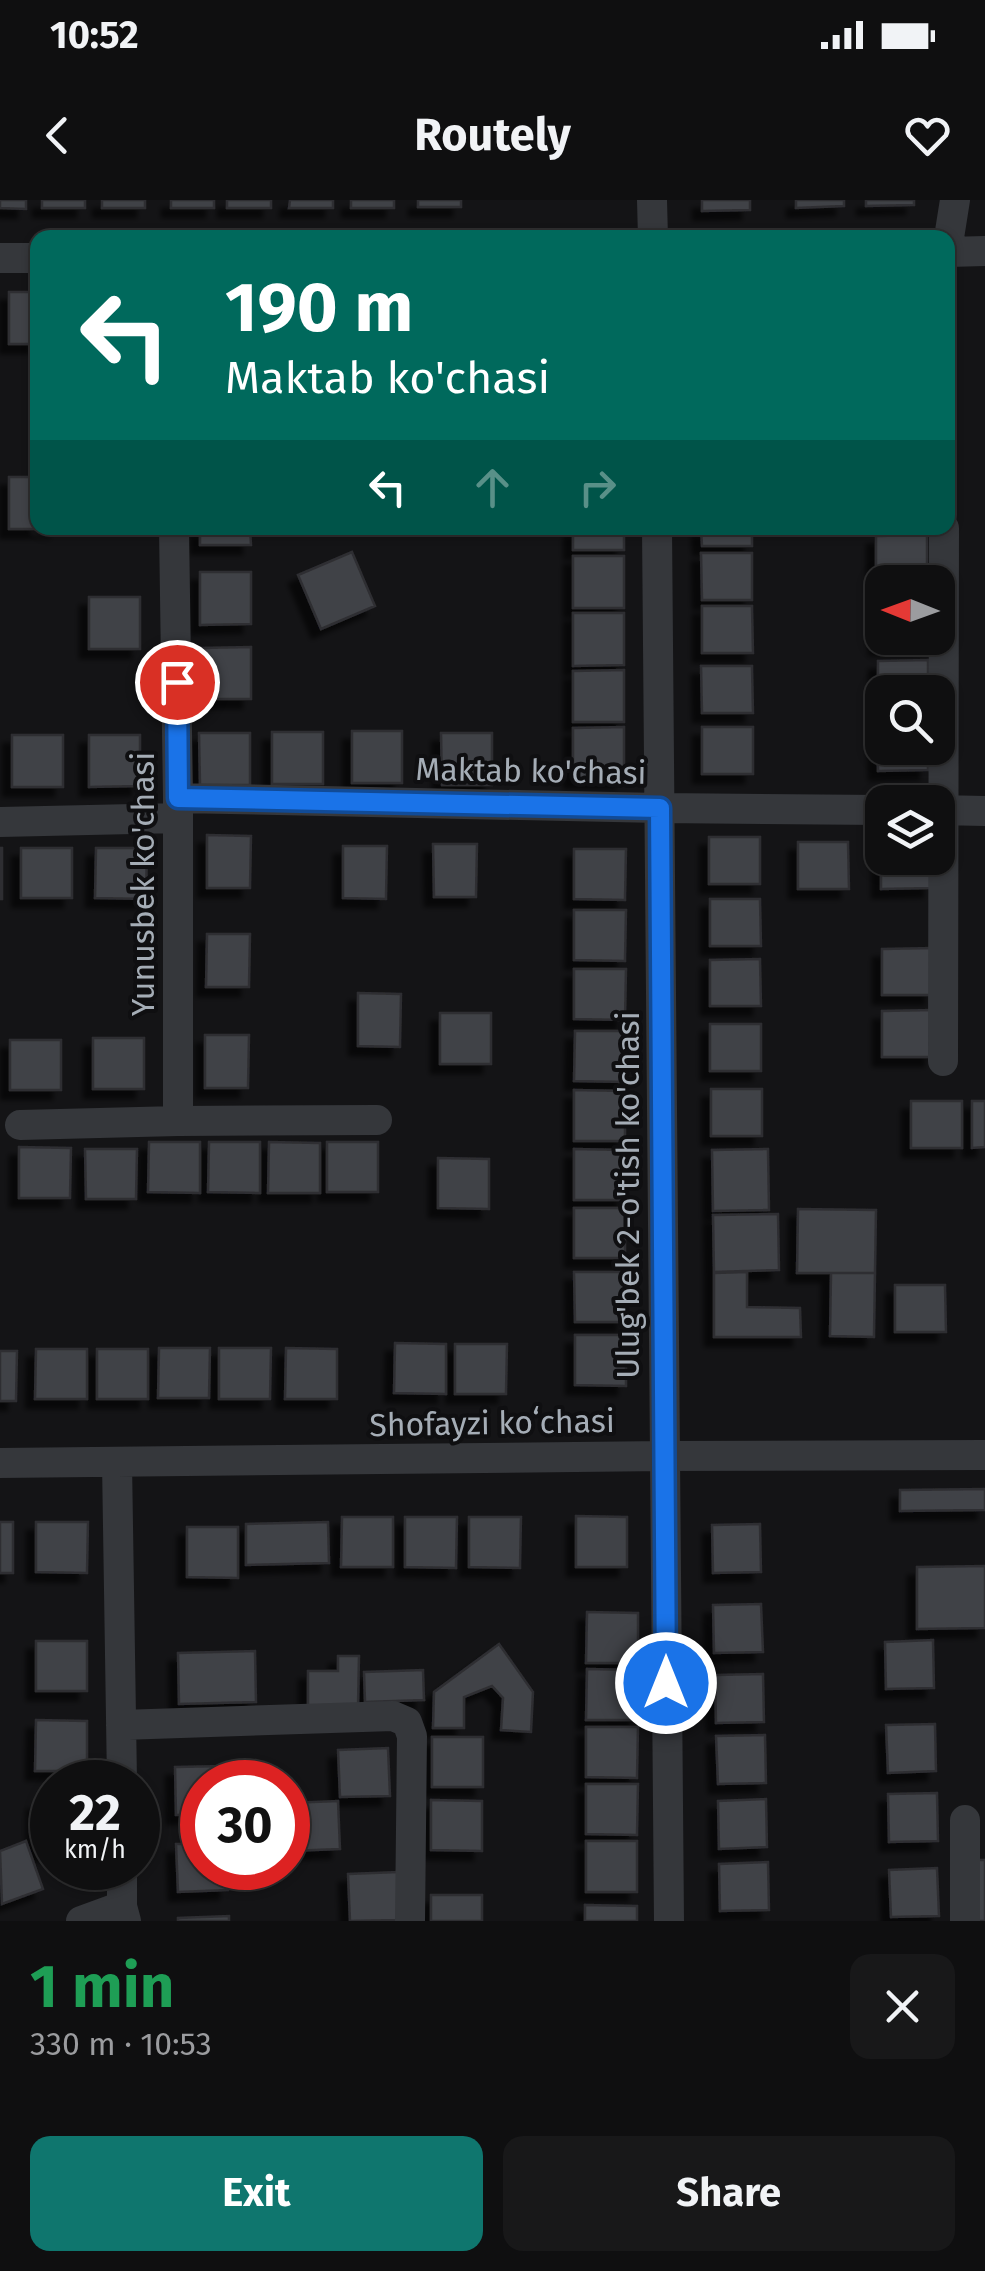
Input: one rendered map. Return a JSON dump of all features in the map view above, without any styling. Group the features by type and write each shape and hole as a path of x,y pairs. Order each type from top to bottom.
{"street":[{"path":"652,200 653,230"},
{"path":"951,230 955,200"},
{"path":"955,249 985,251"},
{"path":"0,258 30,258"},
{"name":"Yunusbek ko'chasi","path":"174,535 178,1121"},
{"name":"Ulug'bek 2-o'tish ko'chasi","path":"657,535 669,1921"},
{"path":"940,785 944,535"},
{"name":"Maktab ko'chasi","path":"0,822 178,808 865,810"},
{"path":"955,810 985,811"},
{"path":"941,875 943,1061"},
{"path":"20,1125 377,1120"},
{"name":"Shofayzi koʻchasi","path":"0,1463 985,1455"},
{"path":"116,1462 122,1760"},
{"path":"121,1726 393,1716 407,1722 412,1736 410,1921"},
{"path":"965,1820 966,1921"},
{"path":"81,1921 124,1914"}],"building":[{"path":"0,200 26,200 26,209 0,208"},
{"path":"42,200 85,200 85,208 42,208"},
{"path":"102,200 145,200 145,208 102,208"},
{"path":"171,200 214,200 214,208 171,208"},
{"path":"227,200 271,200 271,208 227,208"},
{"path":"290,200 333,200 333,208 289,208"},
{"path":"351,200 394,200 394,208 351,208"},
{"path":"418,200 461,200 461,207 418,207"},
{"path":"702,200 750,200 750,210 702,211"},
{"path":"796,200 844,200 844,206 796,208"},
{"path":"866,200 914,200 914,205 866,206"},
{"path":"9,292 30,292 30,344 9,344"},
{"path":"9,477 30,477 30,529 9,529"},
{"path":"200,535 250,535 251,545 200,545"},
{"path":"573,535 624,535 624,550 573,550"},
{"path":"701,535 752,535 752,546 702,546"},
{"path":"927,535 927,565 876,565 876,536"},
{"path":"352,552 375,606 321,629 298,575"},
{"path":"701,553 752,553 752,600 702,600"},
{"path":"573,556 624,556 624,608 573,608"},
{"path":"200,572 251,572 251,624 200,625"},
{"path":"89,597 140,597 140,649 89,649"},
{"path":"702,606 752,606 753,653 702,653"},
{"path":"573,613 624,613 624,665 573,666"},
{"path":"251,647 251,699 201,699 200,648"},
{"path":"928,660 928,675 878,675 878,661"},
{"path":"701,666 752,666 753,713 702,713"},
{"path":"624,670 624,722 573,722 573,671"},
{"path":"624,727 624,779 573,779 573,728"},
{"path":"702,727 753,727 753,774 702,774"},
{"path":"352,731 402,731 402,783 352,783"},
{"path":"272,732 323,732 323,784 272,784"},
{"path":"199,733 250,733 250,785 200,785"},
{"path":"441,733 492,733 492,785 442,785"},
{"path":"12,735 63,735 63,787 12,787"},
{"path":"89,735 140,735 140,786 89,787"},
{"path":"878,765 928,765 928,770 878,771"},
{"path":"207,835 251,836 250,888 207,888"},
{"path":"709,837 760,837 760,884 709,884"},
{"path":"798,842 848,842 849,889 798,889"},
{"path":"433,844 477,844 476,897 434,897"},
{"path":"343,846 387,846 386,899 343,898"},
{"path":"2,848 2,899 0,899"},
{"path":"21,848 72,848 72,898 21,898"},
{"path":"96,848 147,848 146,899 95,898"},
{"path":"574,849 626,849 625,900 574,899"},
{"path":"881,875 932,875 932,888 881,889"},
{"path":"710,899 760,899 761,946 710,946"},
{"path":"574,910 626,910 625,961 574,960"},
{"path":"207,934 250,934 249,987 206,987"},
{"path":"933,948 933,995 882,995 882,949"},
{"path":"760,959 761,1006 710,1006 710,960"},
{"path":"574,969 626,969 625,1020 574,1019"},
{"path":"358,993 401,994 400,1047 358,1046"},
{"path":"933,1010 933,1057 882,1057 882,1011"},
{"path":"440,1013 491,1013 491,1064 440,1064"},
{"path":"710,1024 761,1024 761,1071 710,1071"},
{"path":"575,1031 626,1031 626,1082 574,1081"},
{"path":"205,1035 249,1035 248,1088 205,1088"},
{"path":"93,1038 144,1038 144,1089 93,1089"},
{"path":"10,1040 61,1040 61,1090 10,1090"},
{"path":"711,1089 762,1089 762,1136 711,1136"},
{"path":"574,1090 625,1091 625,1141 574,1141"},
{"path":"911,1101 962,1101 962,1148 911,1148"},
{"path":"972,1101 985,1101 985,1147 972,1148"},
{"path":"149,1142 200,1142 200,1193 148,1192"},
{"path":"209,1142 260,1142 260,1193 208,1192"},
{"path":"269,1142 320,1143 320,1193 268,1193"},
{"path":"327,1142 378,1142 378,1192 327,1192"},
{"path":"19,1147 71,1148 70,1198 19,1198"},
{"path":"85,1149 137,1149 136,1199 86,1199"},
{"path":"574,1149 625,1150 625,1200 574,1200"},
{"path":"768,1149 769,1210 713,1211 712,1150"},
{"path":"438,1158 489,1159 489,1209 438,1208"},
{"path":"574,1208 625,1208 625,1258 574,1258"},
{"path":"798,1209 876,1210 875,1273 797,1273"},
{"path":"778,1214 779,1270 714,1272 713,1215"},
{"path":"574,1272 626,1272 625,1322 575,1322"},
{"path":"747,1272 747,1307 800,1308 801,1337 714,1337 714,1273"},
{"path":"831,1273 875,1273 874,1337 830,1336"},
{"path":"895,1285 945,1285 946,1332 895,1332"},
{"path":"575,1335 626,1335 626,1386 575,1385"},
{"path":"395,1343 446,1344 446,1394 394,1393"},
{"path":"455,1344 507,1344 506,1394 455,1394"},
{"path":"159,1348 210,1348 209,1398 158,1398"},
{"path":"219,1348 271,1348 270,1399 219,1399"},
{"path":"286,1348 337,1349 337,1399 285,1399"},
{"path":"36,1349 87,1349 87,1399 35,1399"},
{"path":"97,1349 148,1349 148,1399 97,1399"},
{"path":"0,1351 17,1351 16,1401 0,1401"},
{"path":"985,1489 985,1510 900,1511 900,1490"},
{"path":"576,1516 627,1517 627,1567 576,1567"},
{"path":"342,1517 393,1517 393,1567 341,1567"},
{"path":"405,1517 457,1517 456,1568 405,1567"},
{"path":"469,1517 521,1517 520,1568 469,1567"},
{"path":"0,1522 13,1522 13,1573 0,1573"},
{"path":"36,1522 88,1522 87,1573 36,1572"},
{"path":"328,1522 329,1563 246,1565 246,1524"},
{"path":"760,1524 761,1572 713,1573 712,1525"},
{"path":"187,1527 238,1527 238,1578 187,1577"},
{"path":"985,1566 985,1628 917,1629 917,1567"},
{"path":"761,1604 763,1652 714,1653 713,1605"},
{"path":"587,1612 638,1613 638,1663 586,1663"},
{"path":"933,1640 934,1688 886,1689 885,1642"},
{"path":"36,1641 87,1641 87,1691 36,1691"},
{"path":"499,1644 533,1692 531,1732 501,1730 503,1698 492,1686 464,1697 464,1728 433,1728 434,1692"},
{"path":"255,1651 256,1702 179,1704 178,1653"},
{"path":"338,1656 359,1656 358,1707 308,1706 308,1671 338,1671"},
{"path":"587,1669 638,1670 638,1720 586,1720"},
{"path":"423,1670 424,1700 365,1702 364,1672"},
{"path":"763,1674 764,1722 716,1723 715,1675"},
{"path":"36,1720 87,1721 87,1760 35,1760"},
{"path":"935,1724 936,1771 888,1773 886,1725"},
{"path":"586,1727 638,1727 637,1778 586,1777"},
{"path":"765,1735 766,1783 718,1784 716,1736"},
{"path":"432,1737 483,1737 483,1787 432,1787"},
{"path":"388,1748 390,1796 340,1797 338,1750"},
{"path":"175,1767 180,1767 180,1815 176,1815"},
{"path":"586,1784 638,1784 637,1835 586,1834"},
{"path":"937,1793 938,1841 889,1842 888,1794"},
{"path":"766,1799 767,1847 719,1849 718,1801"},
{"path":"431,1800 482,1801 482,1851 431,1850"},
{"path":"338,1801 340,1849 310,1850 310,1802"},
{"path":"26,1841 30,1852 30,1890 40,1890 2,1904 0,1851"},
{"path":"586,1841 637,1841 637,1892 586,1892"},
{"path":"176,1844 180,1844 180,1890 228,1890 178,1892"},
{"path":"975,1860 985,1860 985,1921 974,1921"},
{"path":"768,1862 769,1910 720,1911 719,1864"},
{"path":"937,1868 939,1916 891,1917 889,1870"},
{"path":"398,1872 399,1920 350,1921 348,1874"},
{"path":"431,1895 482,1895 482,1921 431,1921"},
{"path":"585,1905 637,1906 637,1921 585,1921"},
{"path":"229,1916 229,1921 178,1921 178,1918"}],"route":[{"path":"177,682 178,798 660,808 666,1683"}]}
